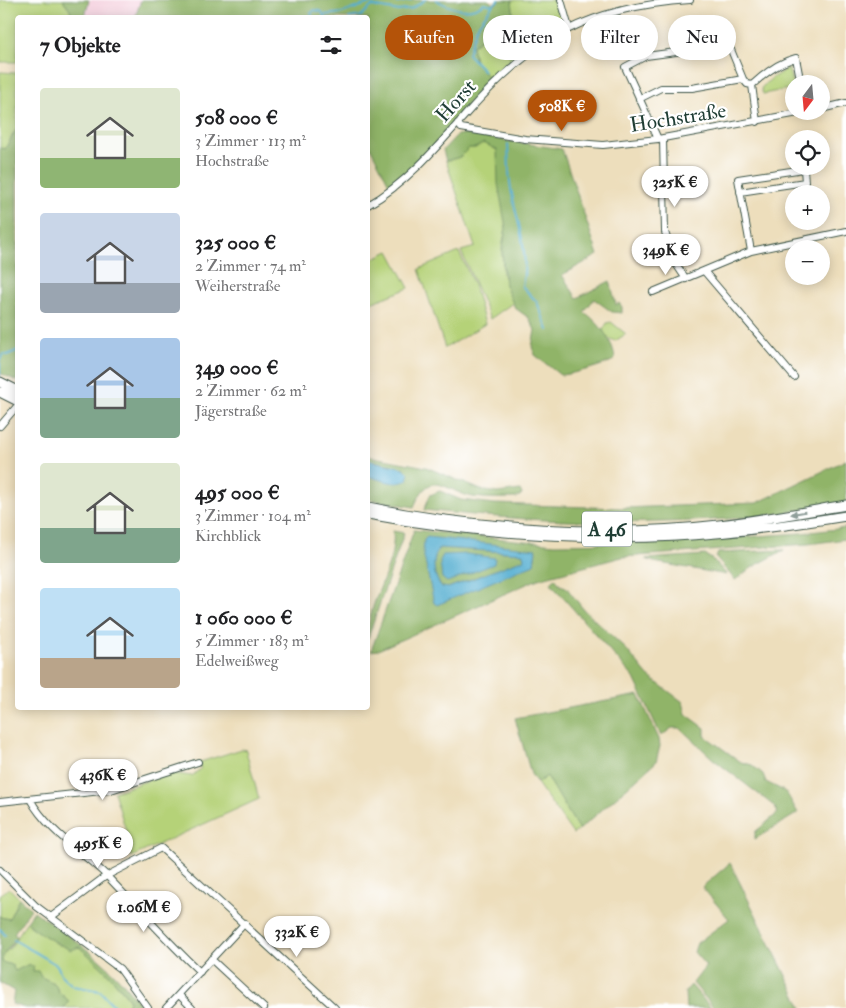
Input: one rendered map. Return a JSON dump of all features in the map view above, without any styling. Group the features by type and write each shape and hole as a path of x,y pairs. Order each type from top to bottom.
{"highway":[{"path":"0,382 15,390"},
{"path":"0,392 15,400"},
{"name":"A 46","path":"370,507 479,523 576,529 644,530 717,525 846,505"},
{"name":"A 46","path":"370,514 468,529 598,538 726,532 846,516"}],"street":[{"path":"560,0 565,15"},
{"name":"Horst","path":"571,27 621,9 690,0"},
{"path":"686,279 674,261 665,232 660,139 639,100 625,68 646,56 729,45 743,79 747,84 752,85"},
{"name":"Hochstraße","path":"757,122 752,85 764,74 786,60 796,58 799,75"},
{"name":"Horst","path":"370,203 424,160 495,82 520,60"},
{"path":"639,100 661,88 692,88 743,79"},
{"path":"830,107 846,103"},
{"name":"Hochstraße","path":"458,123 461,128 524,140 603,144 660,139 785,116"},
{"path":"740,192 806,182 804,169 738,179 740,192 751,251"},
{"path":"653,292 751,251 846,231"},
{"path":"704,272 794,377"},
{"path":"0,426 15,408"},
{"path":"0,802 111,790 198,762"},
{"path":"30,799 49,824 106,876 158,933 200,972"},
{"path":"51,917 106,876 161,848 245,923 335,1008"},
{"path":"0,870 51,917 120,969 148,1008"},
{"path":"166,1008 180,996 210,959 245,923"},
{"path":"210,959 264,1008"},
{"path":"180,996 192,1008"}],"shaded area":[{"path":"88,0 141,0 136,15 85,15"}],"green space":[{"path":"0,0 73,0 73,15 15,15 15,62 0,62"},
{"path":"63,0 89,0 85,15 71,15"},
{"path":"141,0 488,0 495,5 499,0 512,0 513,15 483,15 483,37 473,45 473,15 385,15 385,60 473,60 473,51 475,61 489,79 421,161 390,186 370,147 370,15 136,15"},
{"path":"512,0 557,0 561,15 513,15"},
{"path":"483,37 483,60 510,60 489,79 475,61 473,45"},
{"path":"788,68 790,75 785,75 785,90 763,94 761,88"},
{"path":"0,72 15,73 15,132 5,149 0,148"},
{"path":"15,132 15,380 0,373 0,148 5,149"},
{"path":"463,134 562,149 598,255 562,275 577,298 610,281 616,305 619,303 622,307 622,313 612,312 594,299 584,312 595,321 612,346 615,359 612,361 589,369 560,375 535,355 532,347 535,330 529,318 515,308 505,285 502,252 506,228 498,184 497,150 484,143 475,148 469,148 460,157 446,161 443,150 457,135"},
{"path":"484,143 497,150 506,228 502,246 503,275 514,302 490,319 461,251 475,247 446,161 460,157 469,148 475,148"},
{"path":"389,251 409,288 370,303 370,260"},
{"path":"459,252 474,285 485,324 445,348 419,269"},
{"path":"611,322 626,334 615,341 606,337 603,330 607,323"},
{"path":"370,456 426,467 481,490 497,493 520,490 522,494 517,498 478,498 439,484 432,484 426,487 414,507 370,499 370,477 390,482 393,465 370,460"},
{"path":"846,460 846,503 764,516 670,522 588,522 506,518 424,510 430,495 440,491 461,500 495,504 621,508 757,503"},
{"path":"846,528 846,539 808,544 622,557 538,579 378,650 371,651 414,530 555,544 674,542","holes":["424,540 536,551 534,564 434,603"]},
{"path":"393,531 404,533 370,632 372,611 386,572 393,545"},
{"path":"439,548 523,553 524,559 448,588 442,587 435,573 434,563 436,552"},
{"path":"784,550 753,567 735,580 716,558 718,553"},
{"path":"705,555 712,559 727,575 646,559"},
{"path":"555,578 560,585 566,587 584,610 626,649 648,676 683,702 686,714 705,728 705,736 741,762 752,765 763,774 766,782 786,792 798,813 755,839 755,832 778,813 774,806 713,759 680,728 672,728 661,736 634,678 551,584"},
{"path":"639,695 659,739 660,746 656,762 579,830 547,776 537,783 531,774 515,718"},
{"path":"242,749 246,750 259,799 131,857 127,834 114,792 170,773 192,776 201,768 197,763"},
{"path":"547,776 579,830 573,834 537,783"},
{"path":"730,863 802,1008 714,1008 693,983 706,966 694,952 697,943 729,919 702,887"},
{"path":"9,888 19,898 9,919 0,917 0,895"},
{"path":"19,898 31,909 14,933 17,937 3,955 2,962 12,965 15,971 29,964 34,967 33,971 38,971 41,977 54,983 59,992 69,1001 64,1008 25,1008 12,1004 14,991 0,983 0,917 9,919"},
{"path":"34,911 93,954 118,978 142,1008 113,1008 128,1005 129,999 118,985 79,947 71,950 30,925 27,921"},
{"path":"27,921 30,926 59,945 79,947 97,960 129,999 128,1005 113,1008 64,1008 69,1001 59,992 54,983 41,977 15,971 2,962 2,955 11,947"},
{"path":"691,985 711,1008 686,1008 685,992"}],"water":[{"path":"370,460 404,468 409,473 407,480 403,482 393,483 370,477"},
{"path":"427,537 536,549 534,564 437,605 434,603 423,552 424,540","holes":["439,548 523,553 524,559 448,588 442,587 439,583 434,568 436,552"]},
{"path":"467,554 495,558 494,564 447,582 442,578 440,561 443,555"}],"waterway":[{"path":"324,15 342,13 378,0"},
{"path":"395,0 397,3 411,0"},
{"path":"362,15 372,6 399,11 411,9 425,0"},
{"path":"436,0 448,6 466,10 478,7 484,3 493,5 498,0"},
{"path":"484,71 468,54 477,26 493,5"},
{"path":"312,15 311,13 315,10 322,12 324,15"},
{"path":"508,144 509,176 524,251 525,263 522,286 537,302 548,330"},
{"path":"0,360 3,354 8,355 15,352"},
{"path":"0,363 0,377"},
{"path":"0,929 5,935"},
{"path":"14,940 57,965 62,976 73,986 100,991 116,1008"}]}
